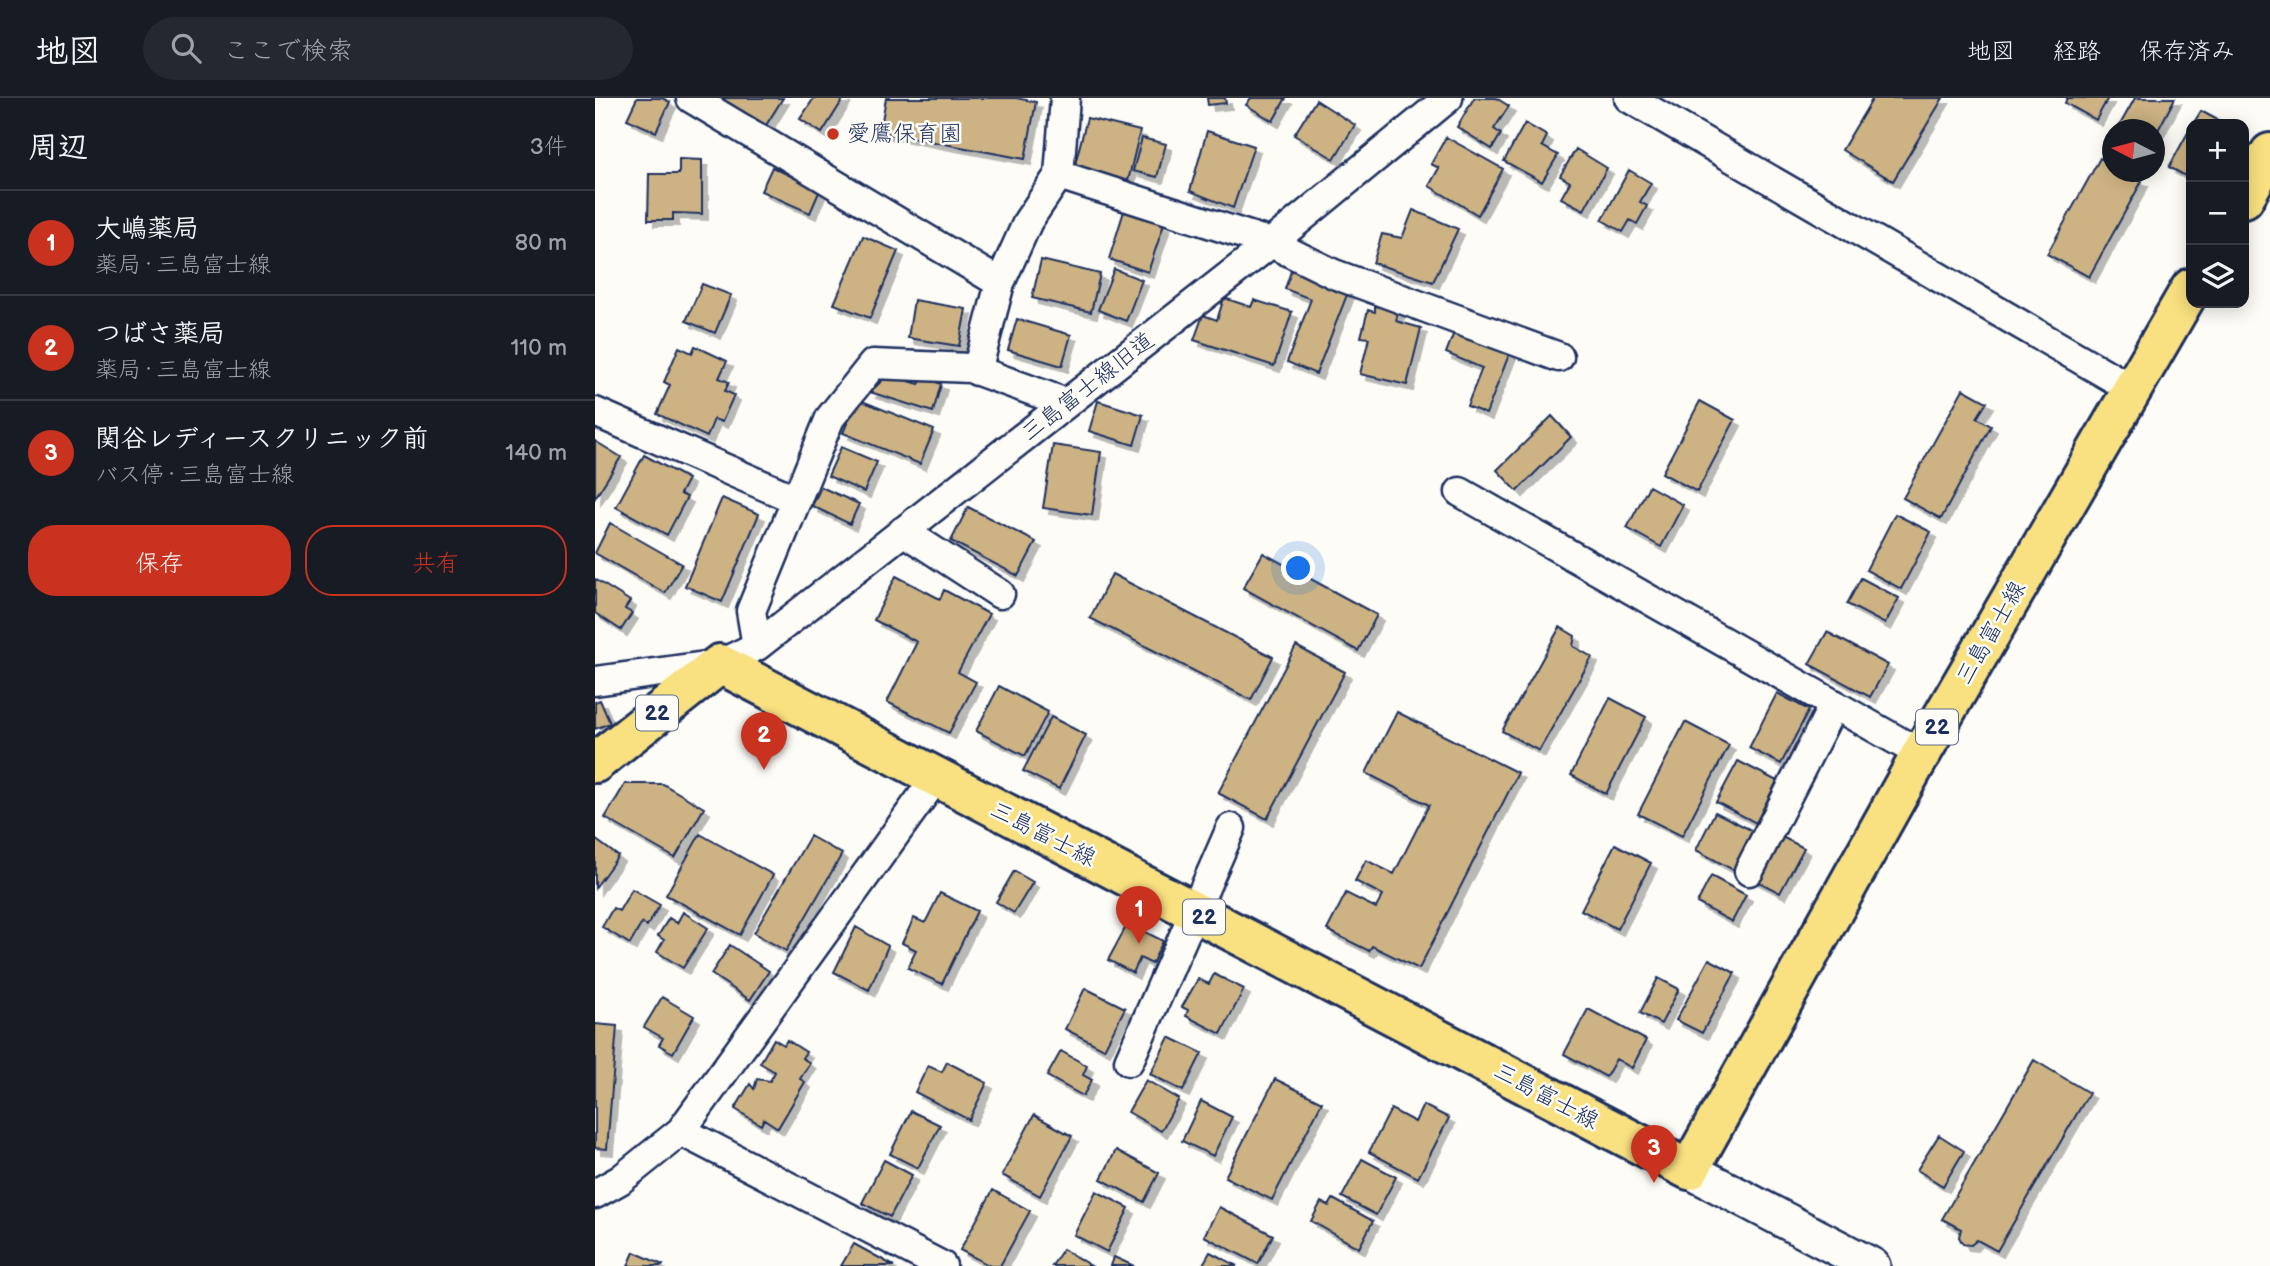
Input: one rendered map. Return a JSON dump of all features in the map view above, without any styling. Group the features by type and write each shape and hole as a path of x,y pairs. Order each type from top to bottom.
{"main road":[{"path":"2249,189 2270,153"},
{"name":"三島富士線","path":"720,664 935,779 1689,1170 1921,754 2186,297"},
{"name":"22","path":"595,762 720,664"}],"street":[{"path":"691,98 1000,282"},
{"path":"977,371 1000,282 1028,221 1059,175 1065,98"},
{"name":"三島富士線旧道","path":"595,681 720,664 757,646 1271,243 1448,98"},
{"path":"1629,98 2133,389"},
{"path":"1059,175 1271,243 1334,274 1559,357"},
{"path":"757,646 751,611 831,418 873,364 977,371 1066,403"},
{"path":"595,412 797,500"},
{"path":"1460,492 1921,754"},
{"path":"903,531 1000,594"},
{"path":"1749,872 1834,705"},
{"path":"595,1194 620,1180 681,1131 935,779"},
{"path":"1129,1061 1231,828"},
{"path":"681,1131 935,1264"},
{"path":"1689,1170 1872,1266"}],"building":[{"path":"637,98 662,98 670,102 656,132 627,119"},
{"path":"718,98 783,98 763,130"},
{"path":"814,98 844,98 822,133 800,119"},
{"path":"886,98 1016,98 1036,102 1025,159 880,132"},
{"path":"1207,98 1225,98 1226,103 1208,105"},
{"path":"1251,98 1286,98 1273,121 1246,105"},
{"path":"1474,98 1496,98 1509,106 1494,129 1501,134 1492,149 1457,127"},
{"path":"1873,98 1943,98 1893,181 1842,150"},
{"path":"2067,98 2108,98 2096,120 2065,103"},
{"path":"2135,98 2175,98 2164,119 2123,119"},
{"path":"1316,100 1355,125 1334,159 1294,135"},
{"path":"2201,111 2216,119 2196,119"},
{"path":"1087,118 1140,131 1128,181 1074,168"},
{"path":"1525,123 1547,136 1542,146 1558,155 1542,182 1504,161"},
{"path":"1207,131 1254,146 1233,208 1190,191"},
{"path":"2186,136 2186,176 2169,167"},
{"path":"1446,137 1503,169 1478,215 1429,186 1439,168 1431,164"},
{"path":"1142,138 1166,144 1157,177 1133,171"},
{"path":"1576,149 1607,168 1584,210 1561,198 1570,182 1560,176"},
{"path":"2100,158 2102,182 2141,182 2089,277 2047,254"},
{"path":"679,159 702,160 702,214 673,213 673,220 648,220 649,174 679,174"},
{"path":"772,167 820,190 810,213 761,191"},
{"path":"1629,170 1651,183 1640,202 1647,206 1637,224 1630,220 1623,232 1602,220"},
{"path":"1413,210 1458,229 1433,282 1373,263 1382,234 1402,238"},
{"path":"1124,211 1164,224 1148,272 1109,259"},
{"path":"863,236 898,251 870,318 834,304"},
{"path":"1041,260 1100,274 1091,312 1032,298"},
{"path":"1293,265 1350,287 1316,374 1287,362 1311,299 1285,289"},
{"path":"1114,269 1142,280 1126,321 1098,310"},
{"path":"702,284 731,295 715,333 686,321"},
{"path":"1224,298 1251,307 1254,300 1292,312 1274,366 1194,340 1203,315 1217,320"},
{"path":"914,300 966,309 959,346 908,338"},
{"path":"1375,303 1399,309 1396,321 1421,328 1407,385 1360,374 1369,338 1361,337 1368,310 1375,312"},
{"path":"1017,319 1071,335 1062,366 1008,350"},
{"path":"1455,330 1510,352 1486,414 1467,406 1482,368 1446,353"},
{"path":"695,346 727,361 719,378 729,382 725,391 734,395 722,422 714,419 707,437 657,414 670,385 664,382 679,347 692,353"},
{"path":"888,375 919,384 923,377 941,384 933,412 870,392"},
{"path":"1963,389 1987,402 1977,418 1991,426 1941,519 1903,498"},
{"path":"857,399 934,430 920,464 843,433"},
{"path":"1098,401 1143,415 1134,445 1089,431"},
{"path":"1700,401 1735,420 1697,492 1662,473"},
{"path":"1552,416 1571,437 1517,491 1497,470"},
{"path":"595,441 621,457 595,498"},
{"path":"1053,445 1101,452 1092,515 1043,508"},
{"path":"841,447 877,462 864,492 828,476"},
{"path":"644,455 688,479 680,494 687,497 667,535 616,507"},
{"path":"1649,486 1683,505 1661,547 1627,528"},
{"path":"821,487 859,504 850,524 812,506"},
{"path":"722,498 759,514 722,602 685,586"},
{"path":"968,507 1036,542 1018,576 951,541"},
{"path":"1895,514 1931,532 1901,589 1866,570"},
{"path":"610,523 682,564 665,593 595,553"},
{"path":"1263,553 1377,615 1358,651 1243,588"},
{"path":"1112,574 1273,657 1251,700 1090,618"},
{"path":"896,576 940,599 944,590 989,614 958,672 976,682 949,733 887,702 917,642 874,620"},
{"path":"1861,578 1899,598 1885,624 1847,604"},
{"path":"595,579 630,601 625,609 632,613 621,630 595,613"},
{"path":"1560,627 1575,636 1573,646 1592,657 1539,751 1502,731"},
{"path":"1827,632 1888,665 1870,697 1809,664"},
{"path":"1296,646 1345,672 1267,819 1218,793"},
{"path":"999,686 1048,712 1025,756 976,731"},
{"path":"1777,693 1809,710 1781,764 1749,748"},
{"path":"1610,698 1646,717 1606,794 1571,775"},
{"path":"600,700 610,723 595,729 595,702"},
{"path":"1397,712 1518,773 1419,969 1372,946 1369,951 1327,930 1346,893 1376,908 1383,895 1355,881 1366,860 1394,874 1429,805 1366,773"},
{"path":"1051,717 1086,735 1059,789 1023,771"},
{"path":"1685,722 1729,745 1682,836 1638,814"},
{"path":"1738,761 1777,781 1756,823 1716,802"},
{"path":"625,784 663,784 704,808 675,858 605,818"},
{"path":"1715,812 1757,833 1737,872 1696,850"},
{"path":"700,834 773,875 740,935 666,895"},
{"path":"1776,834 1804,848 1780,893 1753,879"},
{"path":"810,836 842,854 786,951 754,933"},
{"path":"595,839 618,856 595,888"},
{"path":"1615,844 1651,863 1617,929 1581,910"},
{"path":"1014,871 1033,882 1014,913 996,902"},
{"path":"1711,876 1746,895 1732,922 1697,903"},
{"path":"632,889 660,905 647,926 642,923 630,944 602,927 613,908 619,911"},
{"path":"940,893 977,911 942,984 908,968 916,950 902,943 914,918 925,923"},
{"path":"683,912 708,928 683,968 657,952 664,940 658,936 669,918 677,923"},
{"path":"1128,923 1163,941 1152,964 1140,958 1133,973 1108,960"},
{"path":"856,927 888,946 869,990 834,972"},
{"path":"730,945 769,971 750,1000 711,974"},
{"path":"1709,959 1735,973 1702,1033 1676,1020"},
{"path":"1214,974 1244,989 1221,1034 1186,1016 1188,1010 1182,1007 1198,979 1209,984"},
{"path":"1658,978 1679,989 1661,1024 1640,1013"},
{"path":"1085,988 1125,1008 1104,1049 1065,1029"},
{"path":"662,997 694,1016 673,1053 659,1045 663,1038 644,1027"},
{"path":"1588,1009 1646,1040 1632,1068 1616,1059 1606,1077 1564,1054"},
{"path":"595,1024 617,1026 607,1149 595,1148"},
{"path":"1169,1037 1202,1053 1183,1091 1150,1074"},
{"path":"774,1039 784,1045 787,1040 806,1052 802,1058 810,1063 800,1079 805,1082 778,1128 764,1119 761,1125 735,1109 750,1084 754,1089 757,1079 770,1081 775,1072 760,1063"},
{"path":"1061,1051 1087,1066 1083,1075 1092,1080 1083,1096 1047,1076"},
{"path":"2034,1060 2089,1093 1997,1251 1977,1240 1971,1245 1963,1244 1959,1237 1961,1229 1942,1219"},
{"path":"947,1062 987,1083 969,1120 915,1092 928,1066 942,1072"},
{"path":"1275,1079 1322,1102 1272,1200 1225,1177"},
{"path":"1146,1080 1179,1099 1161,1131 1128,1112"},
{"path":"1201,1101 1232,1117 1213,1156 1182,1141"},
{"path":"1423,1105 1449,1118 1418,1178 1369,1152 1391,1109 1415,1122"},
{"path":"911,1111 940,1125 918,1168 890,1154"},
{"path":"1034,1115 1072,1136 1040,1196 1002,1175"},
{"path":"1939,1135 1964,1151 1943,1186 1917,1170"},
{"path":"1116,1150 1159,1173 1144,1202 1101,1179"},
{"path":"1362,1159 1396,1177 1376,1215 1342,1197"},
{"path":"884,1160 912,1175 890,1217 862,1203"},
{"path":"993,1190 1030,1211 1000,1266 990,1266 960,1250"},
{"path":"1096,1191 1129,1208 1107,1252 1074,1235"},
{"path":"1333,1199 1373,1221 1359,1248 1311,1221 1321,1202 1329,1206"},
{"path":"1219,1207 1273,1235 1258,1264 1204,1236"},
{"path":"854,1244 894,1266 841,1266"},
{"path":"1063,1249 1091,1266 1052,1266"},
{"path":"634,1252 663,1265 628,1266"},
{"path":"1210,1252 1237,1266 1202,1266"},
{"path":"1114,1257 1134,1266 1111,1266"}],"place":[{"name":"愛鷹保育園","path":"833,134"},
{"name":"つばさ薬局","path":"764,770"},
{"name":"大嶋薬局","path":"1139,944"},
{"name":"関谷レディースクリニック前","path":"1654,1183"}]}
